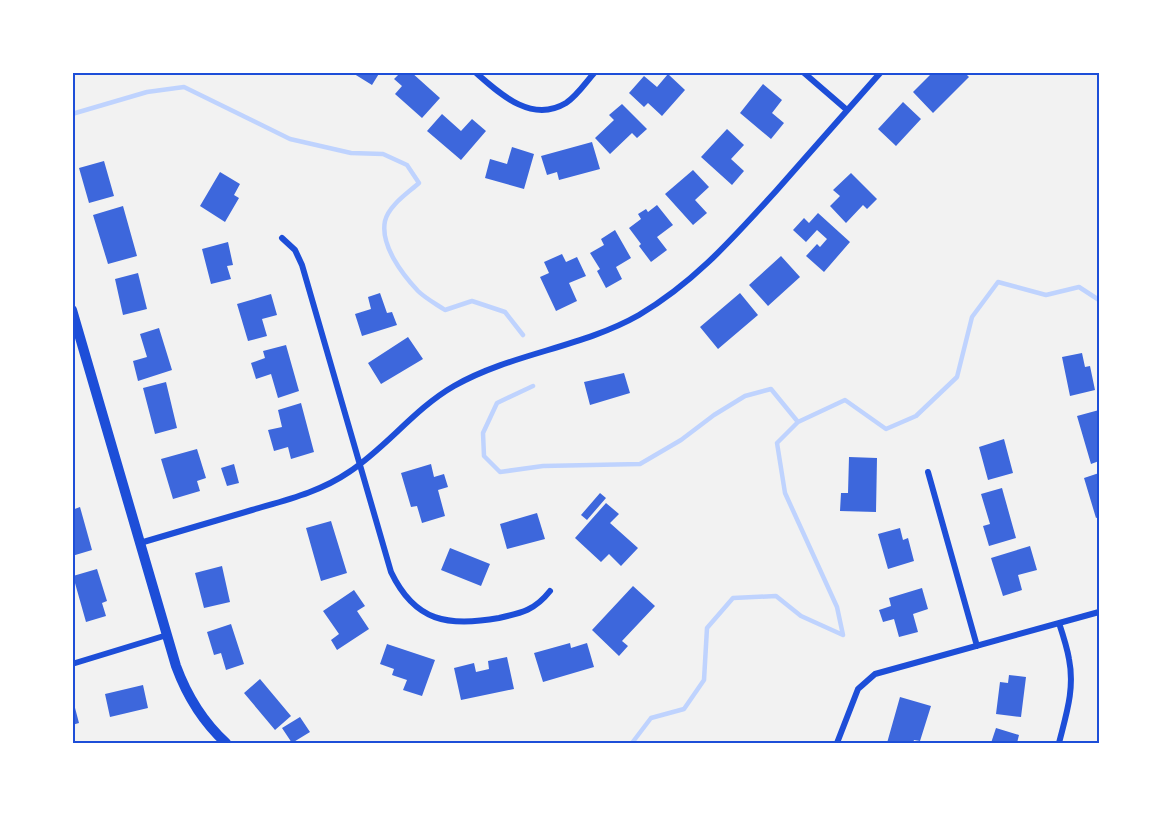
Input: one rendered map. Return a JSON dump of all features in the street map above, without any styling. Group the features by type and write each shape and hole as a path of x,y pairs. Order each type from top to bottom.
{"street":[{"path":"475,72 514,103 530,108 547,109 568,102 595,72"},
{"path":"803,72 847,110"},
{"path":"140,543 304,494 360,464 420,410 467,379 508,361 602,333 638,316 672,294 718,255 881,72"},
{"path":"282,238 295,250 302,264 390,572 398,587 424,612 443,620 472,622 529,610 540,603 550,591"},
{"path":"72,310 184,688 197,711 226,743"},
{"path":"928,472 977,646"},
{"path":"837,743 858,689 869,678 882,671 1099,612"},
{"path":"1059,623 1072,680 1070,700 1059,743"},
{"path":"72,664 167,635"}],"building":[{"path":"351,72 380,72 372,85"},
{"path":"401,72 411,72 440,98 422,118 395,94 402,86 394,79"},
{"path":"933,72 964,72 969,77 933,113 913,92"},
{"path":"668,74 685,90 662,116 648,103 644,107 629,93 644,76 657,87"},
{"path":"763,84 782,100 772,113 784,123 771,139 740,113"},
{"path":"903,102 921,119 896,146 878,129"},
{"path":"622,104 647,129 637,138 632,133 610,154 595,138 614,120 609,115"},
{"path":"442,114 461,131 472,119 486,131 461,160 427,131"},
{"path":"727,129 744,145 731,159 744,171 732,185 701,157"},
{"path":"592,142 600,169 559,180 557,172 547,175 541,156"},
{"path":"512,147 534,154 524,189 485,178 490,159 507,164"},
{"path":"104,161 114,196 89,203 79,168"},
{"path":"693,170 709,187 695,200 707,213 693,225 665,194"},
{"path":"220,172 240,184 234,195 239,198 225,222 200,206"},
{"path":"851,173 877,199 867,209 863,205 846,223 830,206 840,196 833,190"},
{"path":"657,205 673,225 657,237 667,250 651,262 629,228 641,219 638,214 646,209 648,212"},
{"path":"123,206 137,256 108,264 93,215"},
{"path":"818,213 850,242 824,272 806,256 817,244 820,247 827,239 817,230 806,242 793,230 804,218 809,223"},
{"path":"615,230 631,258 616,267 622,279 606,288 597,271 600,269 590,253 604,245 601,239"},
{"path":"228,242 233,265 227,266 231,279 211,284 202,249"},
{"path":"562,254 566,262 577,257 586,276 569,283 577,301 556,311 540,277 549,273 544,262"},
{"path":"781,256 800,277 768,306 749,285"},
{"path":"138,273 147,309 123,315 115,279"},
{"path":"380,293 387,313 392,312 397,325 362,336 355,314 371,309 368,297"},
{"path":"740,293 758,315 718,349 700,327"},
{"path":"271,294 277,315 262,319 267,336 248,341 237,304"},
{"path":"159,328 172,370 138,381 133,361 147,357 140,334"},
{"path":"408,337 423,359 381,384 368,363"},
{"path":"286,345 299,391 278,398 271,374 256,379 251,363 265,358 263,351"},
{"path":"1082,353 1085,367 1090,366 1095,390 1070,396 1062,357"},
{"path":"624,373 630,393 590,405 584,382"},
{"path":"166,382 177,428 155,434 143,388"},
{"path":"301,403 314,452 291,459 288,447 274,451 268,430 282,427 278,410"},
{"path":"1099,410 1099,461 1091,464 1077,416"},
{"path":"1004,439 1013,473 988,480 979,447"},
{"path":"197,449 206,478 197,481 200,491 173,499 161,459"},
{"path":"849,457 877,458 876,512 840,511 841,493 848,493"},
{"path":"234,464 239,483 227,486 221,468"},
{"path":"431,464 434,477 444,474 448,487 438,490 445,516 422,523 417,506 411,507 401,473"},
{"path":"1099,473 1099,517 1096,518 1084,478"},
{"path":"1002,488 1016,538 989,546 983,526 990,524 981,494"},
{"path":"600,493 606,498 587,520 581,515"},
{"path":"606,503 619,514 610,523 638,548 621,566 609,554 601,562 575,538"},
{"path":"80,507 92,550 72,556 72,510"},
{"path":"537,513 545,539 507,549 500,524"},
{"path":"331,521 347,573 321,581 306,528"},
{"path":"900,528 903,540 908,538 914,561 888,569 878,534"},
{"path":"1030,546 1037,570 1018,575 1022,590 1003,596 991,558"},
{"path":"450,548 490,564 481,586 441,570"},
{"path":"222,566 230,602 204,608 195,573"},
{"path":"97,569 107,601 102,603 106,616 86,622 73,576"},
{"path":"633,586 655,606 622,641 628,646 619,656 592,630"},
{"path":"922,588 928,609 913,614 918,632 899,637 894,619 883,622 879,610 891,606 889,598"},
{"path":"354,590 365,606 357,611 369,629 337,650 331,640 339,634 323,611"},
{"path":"231,624 244,664 226,670 221,653 214,655 207,632"},
{"path":"570,643 571,648 587,643 594,667 543,682 534,653"},
{"path":"387,644 435,660 422,696 403,690 407,680 392,675 394,669 380,664"},
{"path":"507,657 514,689 461,700 454,668 474,663 476,672 489,669 488,661"},
{"path":"1009,675 1026,677 1021,717 996,714 1000,682 1008,683"},
{"path":"260,679 291,716 275,730 244,693"},
{"path":"143,685 148,708 110,717 105,694"},
{"path":"900,697 931,706 920,741 887,743"},
{"path":"72,704 74,704 79,723 72,725"},
{"path":"300,717 310,732 292,743 282,728"},
{"path":"996,728 1019,735 1017,743 991,743"}],"waterway":[{"path":"72,114 147,92 184,87 290,139 351,153 383,154 407,165 419,183 404,195 387,215 384,230 389,249 399,268 418,291 445,310 472,301 505,312 523,335"},
{"path":"632,743 651,718 684,709 704,680 707,628 733,598 776,596 801,616 843,635 837,607 785,493 777,443 798,422 845,400 886,429 916,416 957,377 972,317 998,282 1046,295 1079,287 1099,300"},
{"path":"533,386 497,403 483,433 484,456 500,472 543,466 640,464 681,440 714,415 745,396 771,389 798,422"}]}
